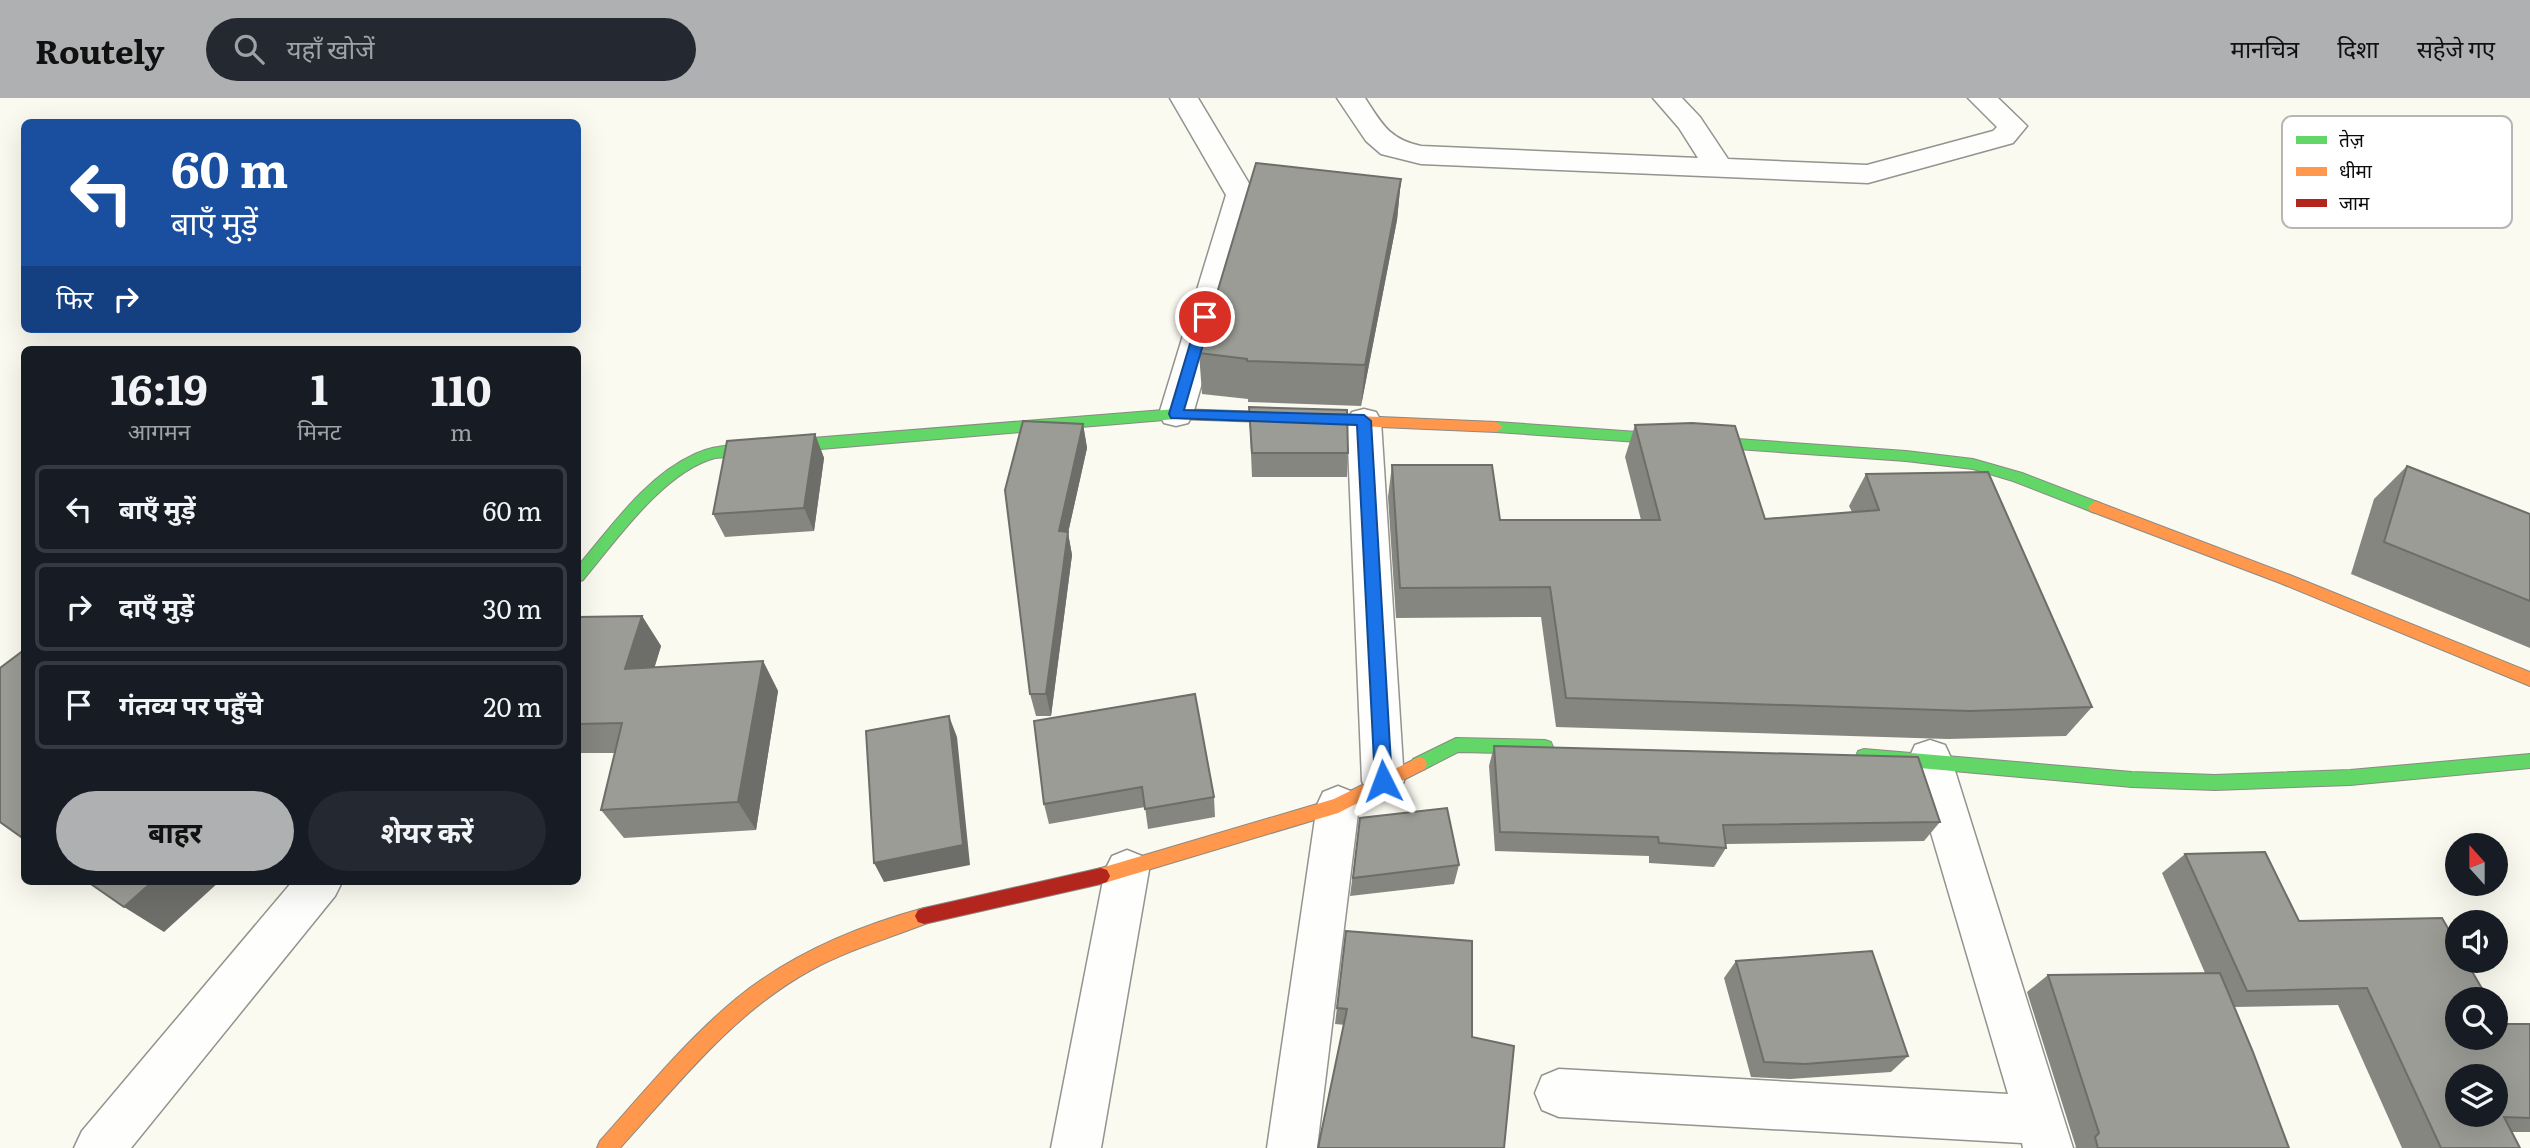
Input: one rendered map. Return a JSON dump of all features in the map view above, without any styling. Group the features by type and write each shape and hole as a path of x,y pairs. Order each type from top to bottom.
{"street":[{"path":"1176,414 1241,195 1184,98"},
{"path":"1351,98 1376,135 1391,148 1421,155 1868,174 2003,137 2013,126 1982,98"},
{"path":"1667,98 1690,123 1719,167"},
{"path":"581,573 664,484 686,465 709,455 737,449 1176,414 1440,423 1879,454 1973,464 2017,477 2285,579 2530,678"},
{"path":"1364,421 1383,781"},
{"path":"607,1148 716,1029 746,1003 809,962 877,930 1127,870 1338,805 1455,745 1567,748"},
{"path":"1846,755 1930,758 2171,782 2251,783 2530,761"},
{"path":"1559,1093 2044,1134 1930,758"},
{"path":"1292,1148 1338,805"},
{"path":"1076,1148 1127,870"},
{"path":"99,1148 318,885"}],"building":[{"path":"1256,163 1401,179 1365,365 1247,361 1199,353"},
{"path":"1249,407 1347,410 1348,453 1252,453"},
{"path":"1023,421 1083,424 1059,531 1068,532 1046,694 1030,694 1005,490"},
{"path":"1692,423 1735,426 1765,519 1879,510 1866,474 1988,472 2092,707 1970,711 1566,698 1550,587 1400,588 1392,465 1492,465 1500,520 1660,520 1635,425"},
{"path":"815,434 804,508 713,514 727,441"},
{"path":"2407,466 2530,514 2530,601 2384,542"},
{"path":"642,616 625,669 763,661 738,802 601,810 622,723 581,724 581,617"},
{"path":"21,652 21,837 0,822 0,668"},
{"path":"1195,694 1214,797 1145,809 1142,787 1044,804 1034,721"},
{"path":"949,716 963,845 874,863 866,731"},
{"path":"1494,746 1918,757 1940,822 1723,825 1726,848 1659,843 1658,837 1500,832"},
{"path":"1447,808 1459,865 1353,878 1360,818"},
{"path":"2265,852 2299,921 2442,918 2445,923 2445,973 2473,973 2481,987 2445,987 2445,1050 2508,1050 2508,1024 2530,1024 2530,1118 2508,1117 2508,1064 2445,1064 2445,1127 2508,1127 2508,1125 2520,1148 2441,1148 2367,988 2247,991 2185,854"},
{"path":"92,885 149,885 124,907"},
{"path":"1346,931 1472,941 1472,1037 1514,1046 1504,1148 1318,1148 1347,1009 1337,1008"},
{"path":"1872,951 1908,1056 1805,1064 1764,1062 1736,961"},
{"path":"2220,973 2289,1148 2098,1148 2095,1137 2099,1133 2048,975"}],"traffic: fast":[{"path":"581,572 651,493 684,466 715,453 1176,414 1265,417"},
{"path":"1496,427 1906,456 1973,464 2017,477 2095,507"},
{"path":"1419,764 1456,745 1545,747"},
{"path":"1864,756 2132,780 2215,783 2350,777 2530,761"}],"traffic: slow":[{"path":"1265,417 1496,427"},
{"path":"2095,507 2285,579 2530,679"},
{"path":"1101,876 1338,805 1419,764"},
{"path":"607,1148 707,1038 762,991 805,964 853,940 924,916"}],"traffic: jam":[{"path":"924,916 1101,876"}],"route":[{"path":"1205,317 1176,414 1364,421 1383,781"}]}
